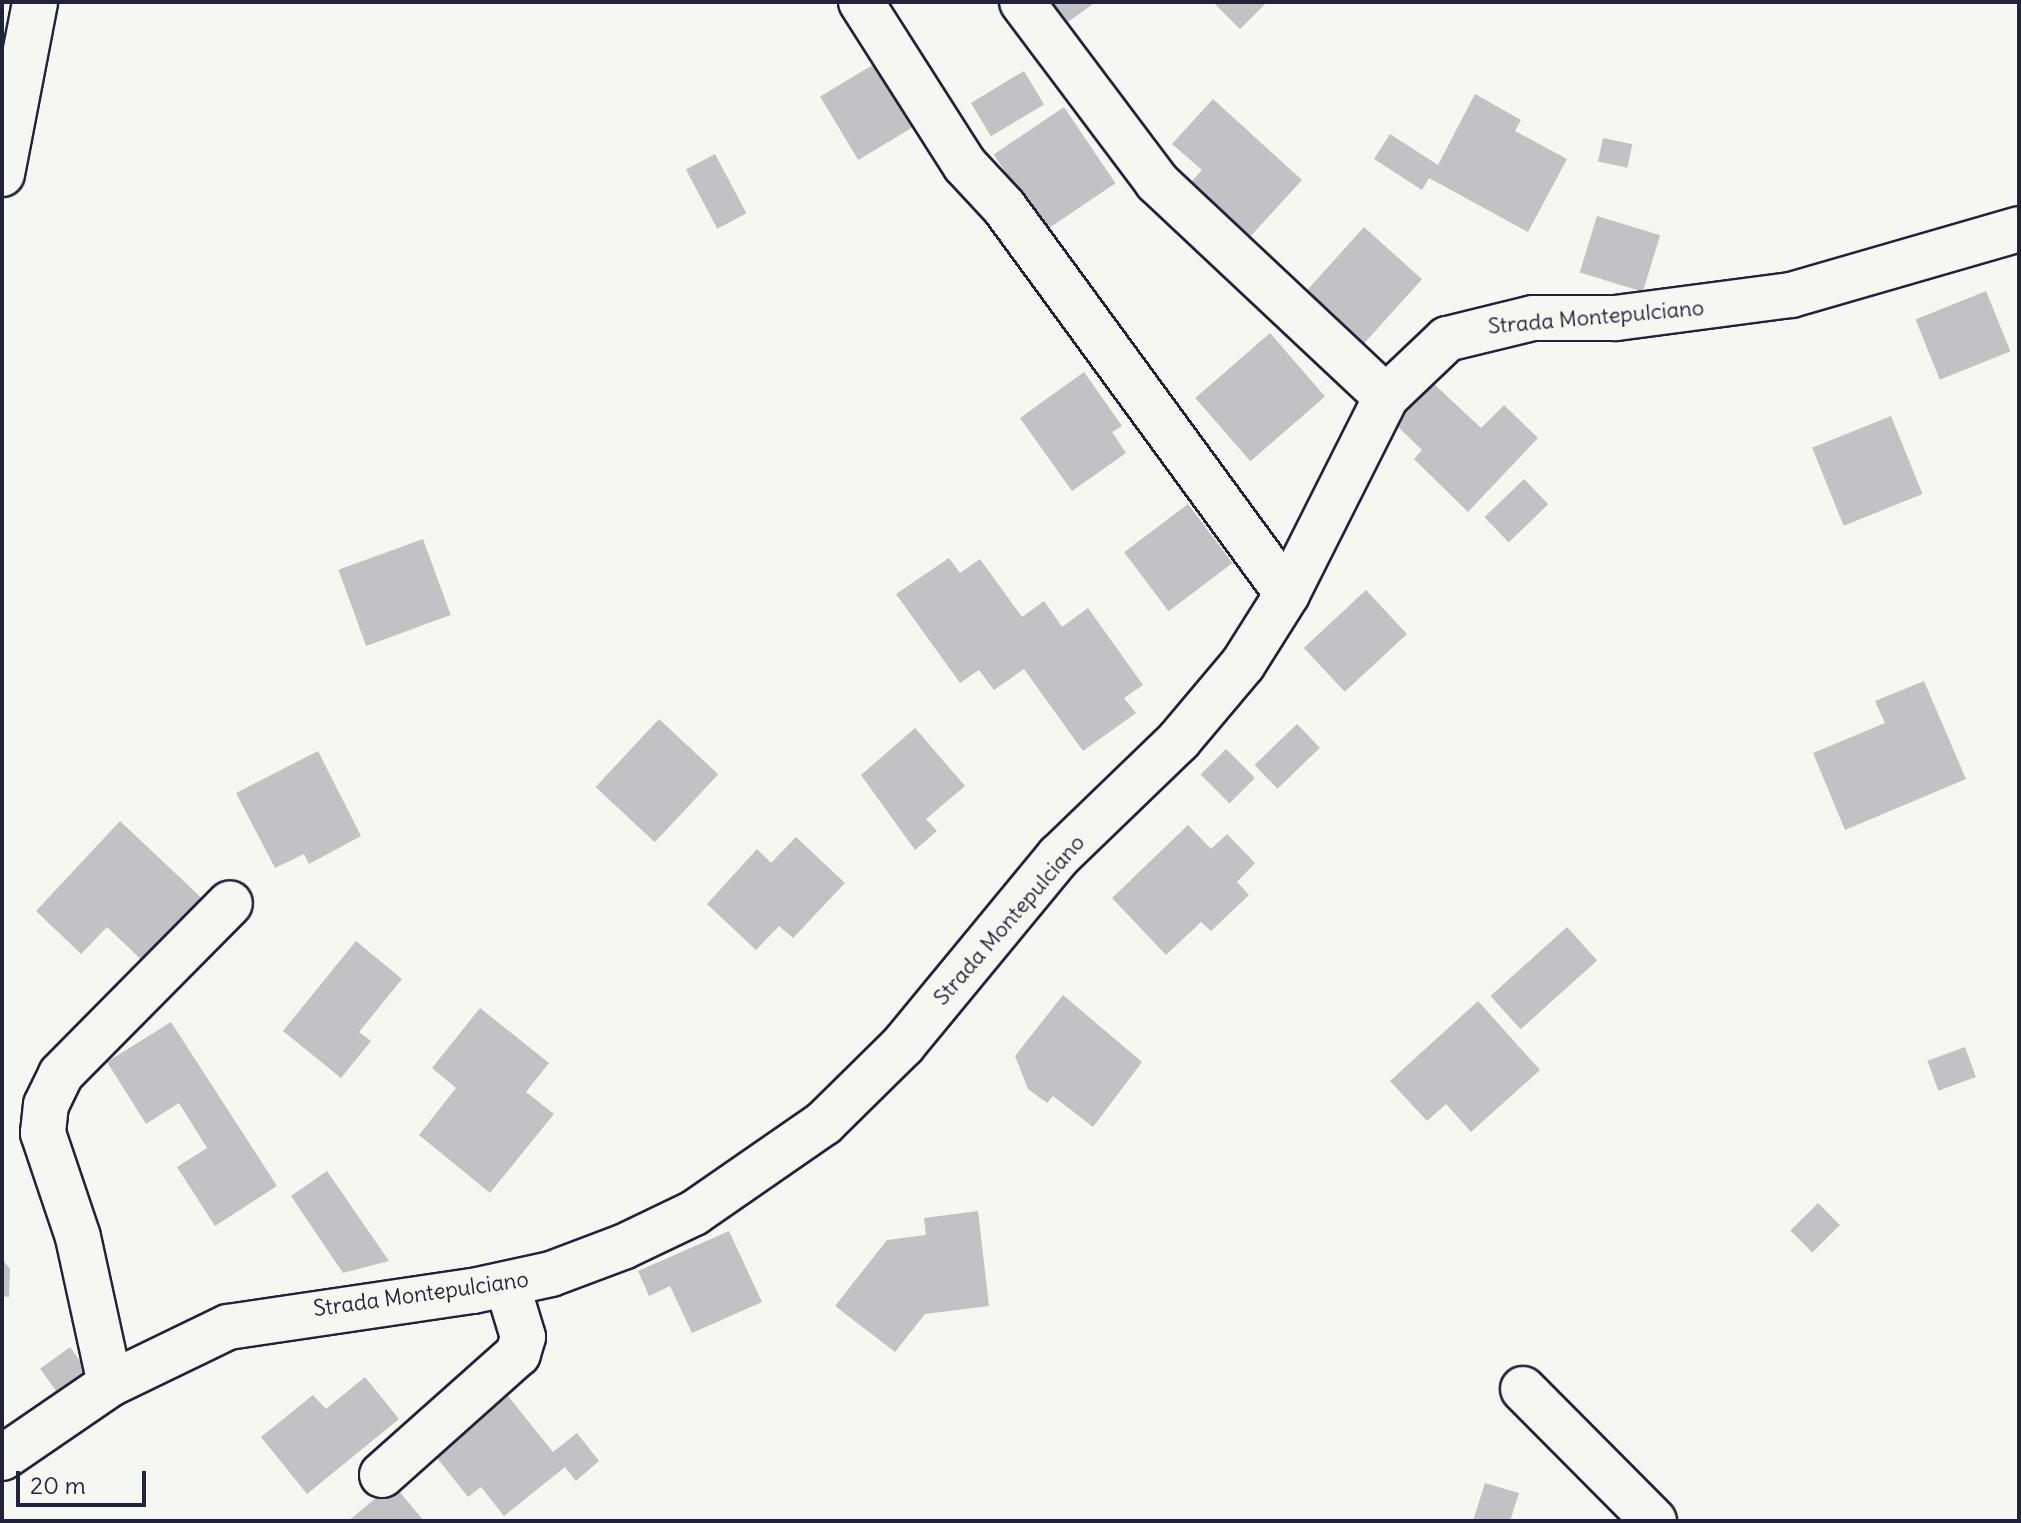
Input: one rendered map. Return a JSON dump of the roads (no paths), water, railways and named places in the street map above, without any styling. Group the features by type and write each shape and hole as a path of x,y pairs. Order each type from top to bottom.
{"street":[{"path":"2,174 35,2"},
{"path":"861,2 965,165 1004,207 1287,594"},
{"path":"1022,2 1157,182 1386,397"},
{"name":"Strada Montepulciano","path":"2,1458 110,1384 228,1327 507,1284 623,1247 694,1213 824,1123 903,1045 1059,856 1179,740 1243,664 1287,594 1386,397 1414,364 1476,327 1791,295 2019,229"},
{"path":"110,1384 78,1237 47,1150 46,1105 61,1074 230,903"},
{"path":"382,1475 518,1354 523,1337 507,1284"},
{"path":"1523,1389 1654,1521"}]}
